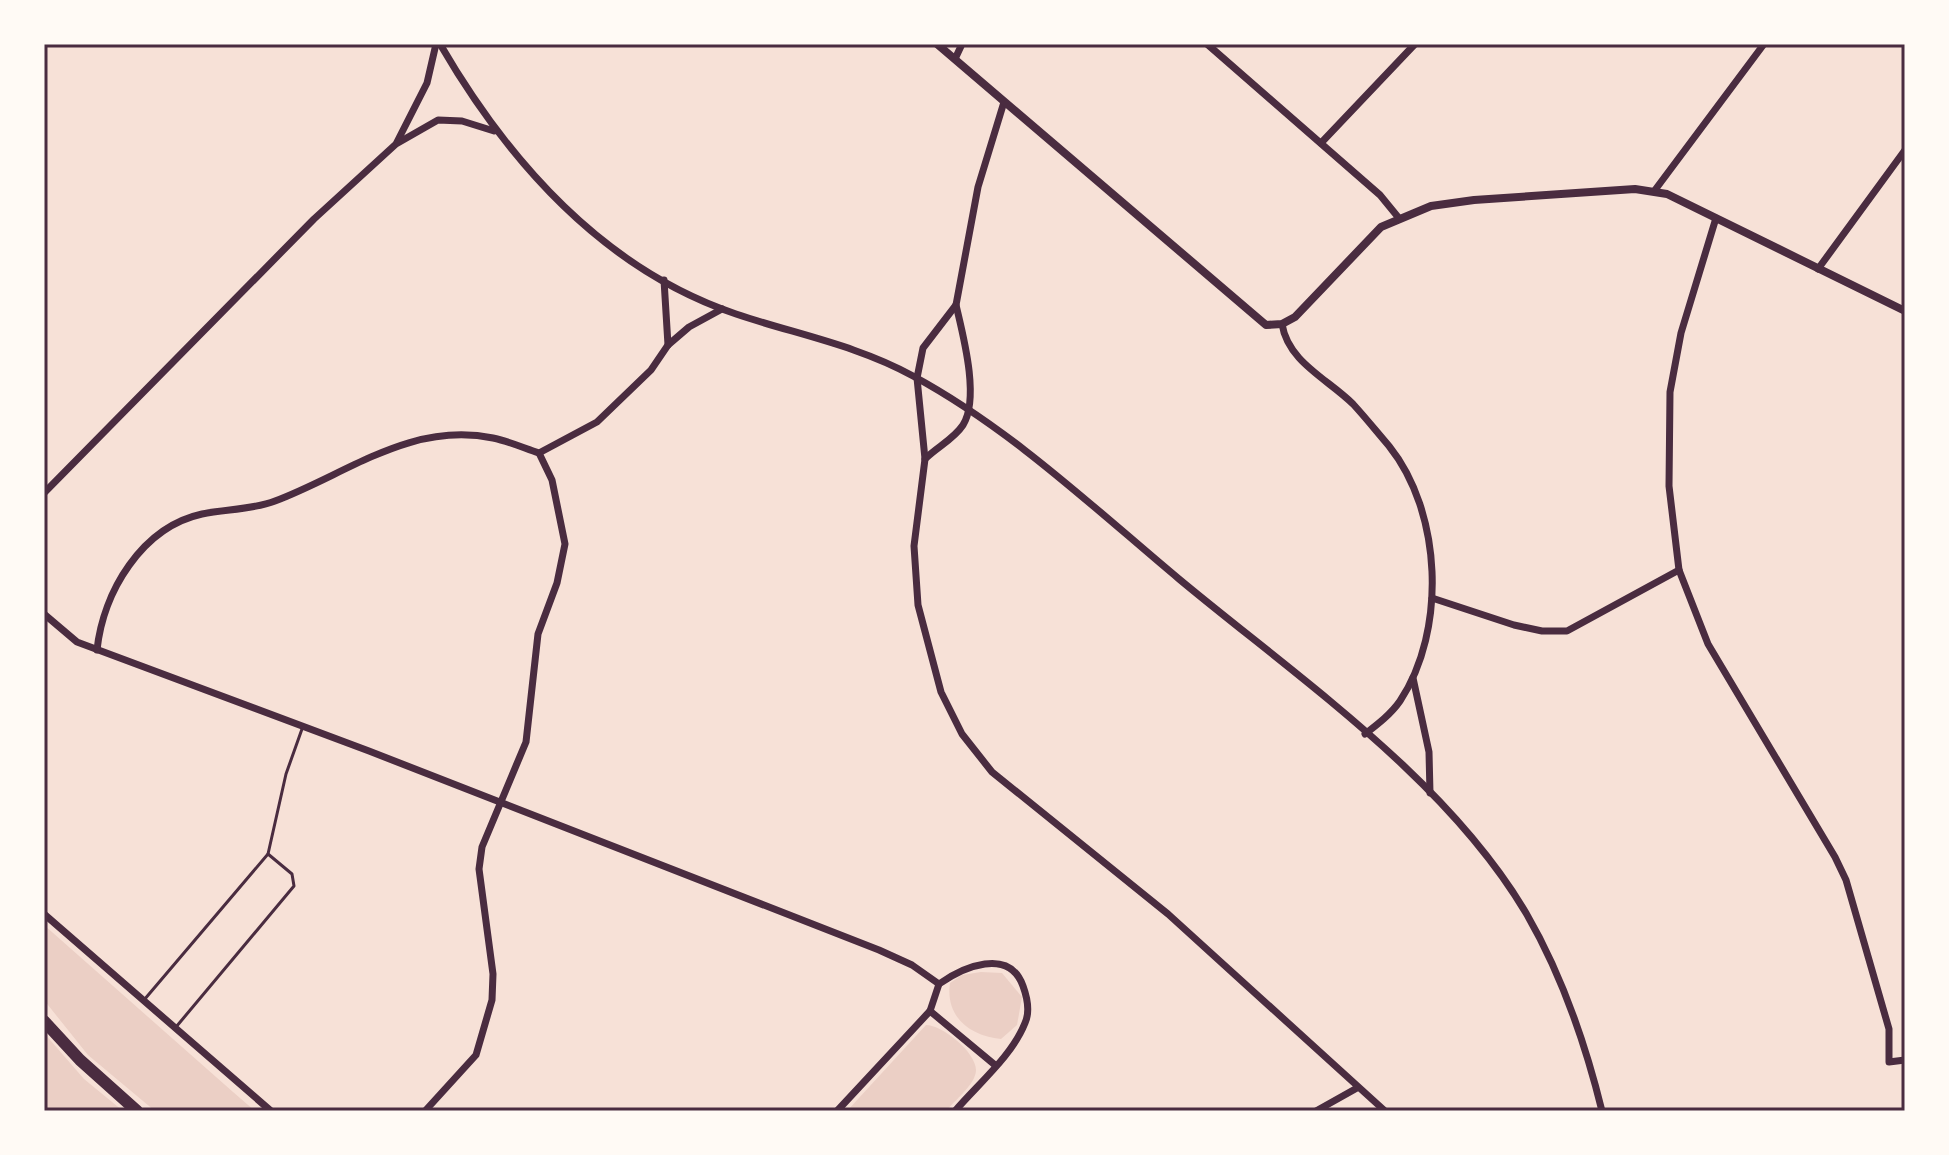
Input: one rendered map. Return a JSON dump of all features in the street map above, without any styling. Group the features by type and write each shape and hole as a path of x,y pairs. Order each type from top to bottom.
{"highway":[{"path":"44,1021 80,1060 137,1111"}],"street":[{"path":"438,44 495,131 569,211 619,255 722,309 883,359 970,410 1069,487 1365,734 1430,793 1473,840 1526,913 1584,1041 1602,1111"},
{"path":"396,144 427,83 438,44"},
{"path":"937,44 1266,325 1282,324 1311,303 1381,227 1398,217 1431,206 1474,200 1610,189 1655,190 1905,311"},
{"path":"955,59 962,44"},
{"path":"1207,44 1380,195 1398,217"},
{"path":"1321,143 1415,44"},
{"path":"1655,190 1764,44"},
{"path":"925,459 954,436 970,410 969,376 956,305 978,187 1004,102"},
{"path":"44,493 314,219 396,144 438,120 462,121 495,131"},
{"path":"1818,269 1905,150"},
{"path":"1716,218 1691,296 1670,392 1669,486 1679,570 1708,644 1846,880 1889,1029 1889,1062 1905,1060"},
{"path":"664,280 668,345"},
{"path":"956,305 923,348 917,378 925,459 914,546 918,605 941,692 962,734 992,772 1168,914 1385,1111"},
{"path":"539,453 597,422 651,370 668,345 689,327 722,309"},
{"path":"1282,324 1292,351 1352,403 1400,461 1426,535 1432,598 1413,676 1390,713 1365,734"},
{"path":"97,650 100,620 126,570 158,535 181,520 270,503 399,444 441,435 494,438 539,453 552,480 565,544 557,583 538,634 526,742 482,847 479,869 493,974 486,1029 476,1055 425,1111"},
{"path":"1432,598 1514,625 1542,631 1567,631 1679,570"},
{"path":"44,614 55,626"},
{"path":"44,623 97,650 503,802 879,950 912,965 939,984"},
{"path":"1413,676 1429,752 1430,793"},
{"path":"44,914 271,1111"},
{"path":"837,1111 930,1011 939,984 959,970 988,962 1006,966 1020,977 1027,997 1027,1019 1017,1040 955,1111"},
{"path":"930,1011 995,1065"},
{"path":"1316,1111 1357,1088"}],"lane":[{"path":"144,1000 268,854 286,774 304,726"},
{"path":"175,1027 294,886 292,874 268,854"}],"shaded area":[{"path":"44,925 255,1111 155,1111 88,1055 44,1000"},
{"path":"1002,973 1022,997 1017,1025 1001,1039 970,1029 962,1023 952,1006 950,983 962,975"},
{"path":"926,1025 949,1034 975,1063 975,1075 964,1092 946,1111 847,1111"},
{"path":"44,1033 84,1079 123,1111 44,1111"}]}
